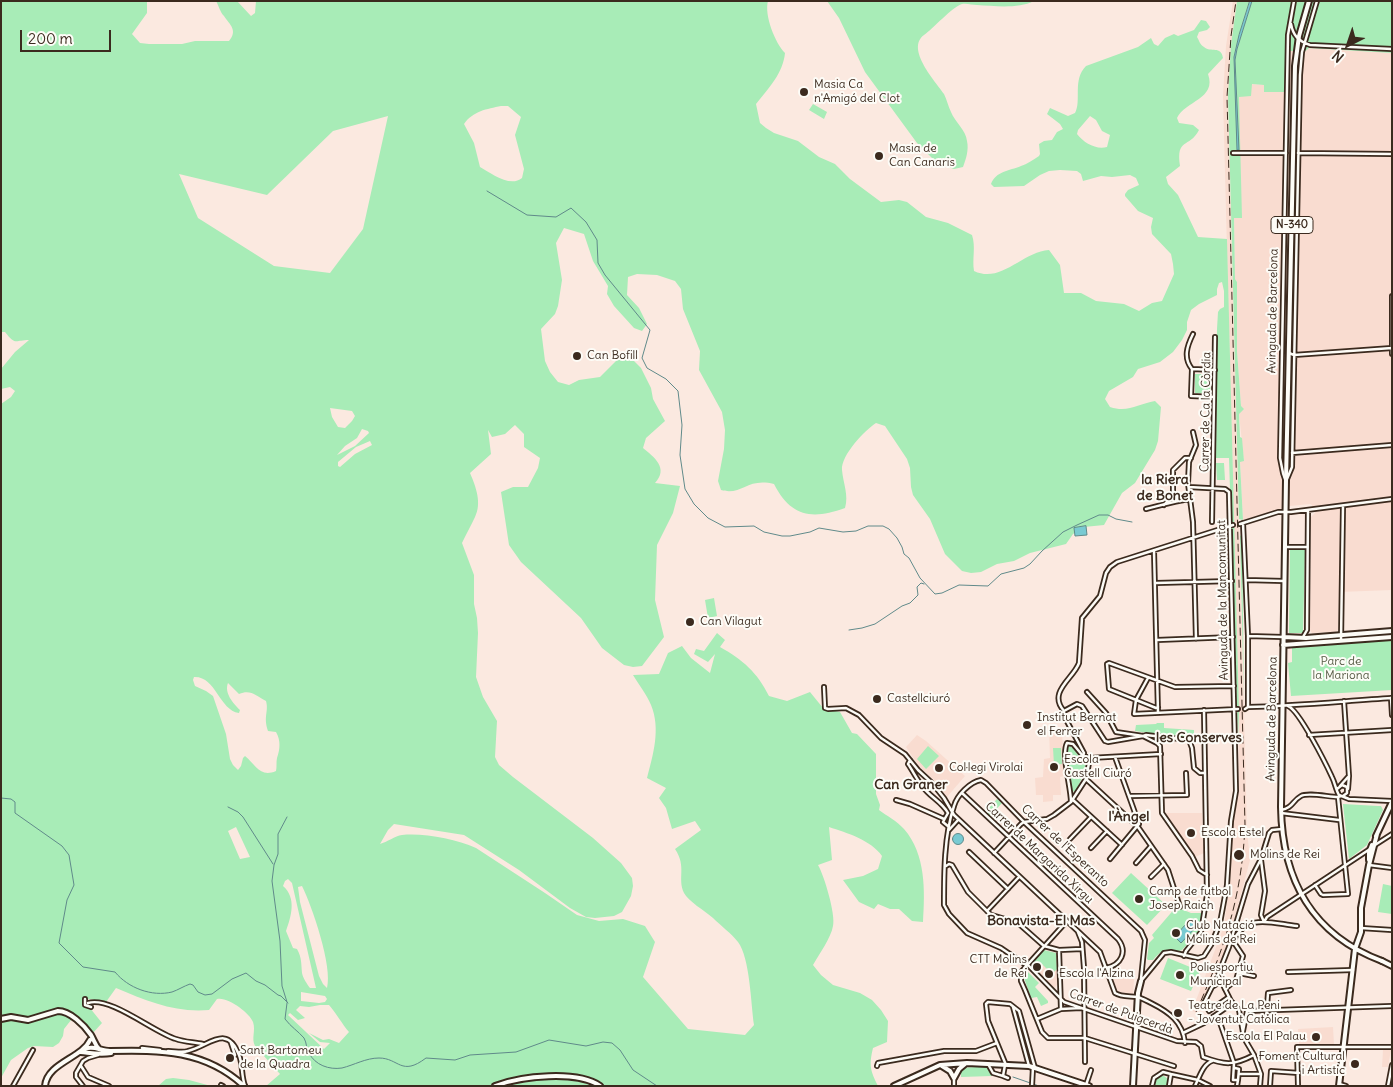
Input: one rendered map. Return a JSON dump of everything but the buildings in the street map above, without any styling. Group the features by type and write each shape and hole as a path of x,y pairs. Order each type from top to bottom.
{"main road":[{"name":"Avinguda de Barcelona","path":"1301,894 1288,863 1281,812 1285,706 1283,637 1285,512 1286,480 1290,461 1292,354 1295,54 1309,1"},
{"path":"1283,645 1392,631"},
{"path":"1283,637 1392,637"},
{"path":"1339,1085 1355,949 1360,935 1361,908 1370,861 1370,849 1392,802"},
{"name":"N-340","path":"1301,894 1313,912 1328,928 1355,949 1392,965"},
{"name":"Carrer de l'Esperanto","path":"1133,1086 1138,997 1141,981"},
{"path":"1,1019 11,1017 28,1020 62,1011 70,1014 87,1030 101,1052"},
{"path":"92,1040 94,1048 101,1052 124,1051"},
{"path":"83,1051 92,1040"},
{"path":"89,1052 94,1048"},
{"path":"45,1086 47,1079 62,1063 83,1051 94,1048 101,1052 124,1051 192,1056 211,1063 242,1081"},
{"path":"83,1051 112,1052"},
{"path":"894,1086 940,1065 967,1063 1032,1067 1087,1085"},
{"path":"954,1078 957,1071 967,1063"},
{"path":"954,1064 957,1067 957,1071"},
{"path":"950,1072 950,1066 954,1064"},
{"path":"940,1065 950,1072 954,1078"},
{"path":"950,1072 957,1071"},
{"path":"495,1086 514,1080 568,1076 586,1079 600,1086"}],"street":[{"name":"Avinguda de Barcelona","path":"1286,480 1283,474 1281,453 1286,153 1288,44 1294,1"},
{"name":"Avinguda de Barcelona","path":"1290,461 1292,453 1292,354 1300,75 1304,43 1317,1"},
{"path":"1290,20 1293,32 1298,39 1310,45 1392,49"},
{"name":"Avinguda de Barcelona","path":"1294,97 1300,75"},
{"path":"1233,153 1286,153"},
{"path":"1298,153 1392,154"},
{"path":"1392,296 1392,354"},
{"path":"1193,334 1187,347 1186,358 1187,363 1192,369 1190,396 1214,397"},
{"name":"Carrer de Ca la Còrdia","path":"1212,522 1215,337"},
{"path":"1292,354 1391,348"},
{"path":"1192,369 1214,370"},
{"path":"1194,432 1196,445 1188,472 1194,538 1196,638"},
{"path":"1292,453 1392,445"},
{"path":"1281,453 1282,460 1290,461"},
{"path":"1164,505 1173,494 1173,470 1185,458 1191,458"},
{"path":"1189,487 1213,488"},
{"name":"Avinguda de la Mancomunitat","path":"1184,956 1197,958 1204,956 1220,923 1229,872 1231,832 1236,795 1232,526 1228,490 1213,488"},
{"path":"1146,509 1174,501 1191,499"},
{"path":"1392,499 1278,512 1241,523 1248,636 1246,708 1391,698 1392,715"},
{"path":"1341,638 1343,506"},
{"path":"1302,638 1307,630 1308,510"},
{"path":"1083,756 1084,753 1063,715 1064,711 1059,702 1060,690 1063,683 1077,668 1079,663 1082,618 1100,596 1108,569 1117,562 1232,526"},
{"path":"1285,547 1307,547"},
{"path":"1154,551 1158,713"},
{"path":"1246,580 1284,581"},
{"path":"1155,583 1232,581"},
{"path":"1248,636 1283,637"},
{"path":"1157,640 1233,637"},
{"path":"1158,706 1156,708 1109,689 1107,664 1109,663 1175,688 1234,686"},
{"path":"1148,678 1136,700 1134,714 1236,709"},
{"path":"824,687 825,708 828,710 846,708 854,712 878,735 910,760 932,783 958,820 1101,953 1116,995 1138,997 1167,1011 1178,1023 1185,1043"},
{"path":"1087,692 1106,713 1114,730 1143,736 1158,744 1161,754 1160,796 1162,813 1192,856 1199,870 1207,875"},
{"path":"1344,701 1349,776 1348,795 1352,798"},
{"path":"1064,711 1077,704 1082,706 1108,742 1146,735 1189,740 1192,748 1194,768 1197,771 1204,772"},
{"path":"1285,706 1293,709 1309,734 1340,797 1340,820 1348,894 1323,895 1320,894 1315,885"},
{"path":"1141,981 1164,952 1184,956 1202,930 1207,899 1204,710"},
{"path":"1309,734 1392,730"},
{"path":"1122,845 1072,801 1069,777 1066,770 1065,745 1068,743 1073,744 1083,756 1090,758 1161,754"},
{"path":"1110,859 1139,824 1115,757"},
{"path":"994,853 1024,822 1047,819 1072,801 1086,779 1090,758"},
{"path":"910,760 908,764 915,772 924,789 943,804 948,813 944,819 944,824 949,827"},
{"path":"1130,796 1187,795 1186,773"},
{"path":"1337,789 1349,776"},
{"path":"1086,779 1138,827 1168,870 1180,907"},
{"name":"Carrer de l'Esperanto","path":"946,866 948,832 954,804 962,793 975,781 981,780 1141,931 1145,940 1141,981"},
{"path":"1340,786 1344,785 1348,790"},
{"path":"1340,797 1346,795 1348,790"},
{"name":"Carrer de Margarida Xirgu","path":"962,793 1121,942 1124,951 1122,958 1117,964 1106,968"},
{"path":"1281,812 1289,808 1303,795 1392,802"},
{"path":"896,800 944,819"},
{"path":"1382,801 1387,805 1388,810"},
{"path":"948,805 954,804"},
{"path":"1281,812 1340,820"},
{"path":"1070,839 1091,817"},
{"path":"948,832 951,826 958,820"},
{"path":"1032,828 1036,820"},
{"path":"1260,1086 1262,1074 1244,1038 1240,1010 1229,997 1218,975 1229,947 1246,888 1261,859 1270,830 1282,829"},
{"path":"1091,848 1107,831"},
{"path":"1264,922 1267,917 1392,834"},
{"path":"947,846 949,859 968,892 987,911 995,917 1018,923 1044,946 1059,950 1082,949"},
{"path":"1136,862 1151,846"},
{"path":"969,852 1008,889"},
{"path":"1261,859 1265,891 1262,915 1264,922"},
{"path":"1370,861 1392,868"},
{"path":"1151,877 1164,864"},
{"path":"946,866 952,865"},
{"name":"Carrer de Puigcerdà","path":"946,866 944,905 949,914 967,933 1001,948 1026,965 1061,1000 1177,1041 1199,1043 1203,1057 1212,1061"},
{"path":"987,911 1020,877"},
{"path":"1067,921 1021,971 1021,978 1042,1032 1048,1038 1085,1038 1174,1066"},
{"path":"1229,947 1241,929 1248,924 1264,922 1297,926"},
{"path":"1361,928 1392,930"},
{"path":"1078,931 1082,942 1085,1062"},
{"path":"1082,942 1088,940"},
{"path":"1224,989 1235,982 1243,956 1233,941"},
{"path":"1059,950 1061,1010"},
{"path":"1144,959 1148,964 1153,965"},
{"path":"1288,972 1353,970"},
{"path":"1239,973 1254,976"},
{"path":"1220,982 1212,987 1204,1004 1209,1011 1229,997"},
{"path":"1266,1020 1268,993 1291,990"},
{"path":"85,999 85,1005 91,1007"},
{"path":"88,1003 96,1002 110,1005 174,1039 204,1044"},
{"path":"1003,1076 1005,1065 988,1021 986,1003 1007,1003 1013,1005 1021,1014 1032,1067 1032,1086"},
{"path":"1183,1033 1204,1023 1233,1003"},
{"path":"1013,1005 1032,1067"},
{"path":"1242,1032 1247,1011 1392,1006"},
{"path":"1037,1019 1061,1010 1083,1008"},
{"path":"1016,1014 1021,1014"},
{"path":"1217,1014 1235,1063 1236,1068 1233,1080 1238,1080"},
{"path":"142,1048 184,1052 220,1038 225,1038 240,1056 242,1081"},
{"path":"1023,1042 1028,1041"},
{"path":"230,1042 234,1055"},
{"path":"876,1066 918,1055 949,1050 976,1051 997,1043"},
{"path":"1298,1086 1297,1047 1392,1047"},
{"path":"13,1086 33,1050"},
{"path":"83,1086 76,1075 86,1059 101,1052"},
{"path":"1203,1082 1204,1066 1208,1062 1235,1063 1254,1055"},
{"path":"988,1064 993,1073 1008,1078"},
{"path":"1388,1086 1392,1065"},
{"path":"81,1066 88,1077 109,1086"},
{"path":"1236,1068 1239,1069 1237,1086"},
{"path":"1087,1085 1091,1070"},
{"path":"1270,1086 1271,1071 1299,1073"},
{"path":"1152,1086 1154,1078 1163,1072 1198,1080 1210,1086"},
{"path":"1195,1086 1203,1072"},
{"path":"1169,1086 1171,1074"},
{"path":"1239,1074 1262,1074"},
{"path":"954,1078 954,1086"},
{"path":"1339,1085 1346,1086"}],"shaded area":[{"path":"1233,1 1237,1 1231,45 1228,96 1247,830 1250,860 1231,932 1223,955 1197,1013 1192,1011 1224,926 1233,825 1238,793 1239,712 1223,96 1226,46"},
{"path":"1309,48 1392,53 1392,590 1339,592 1338,630 1335,632 1312,633 1310,630 1311,517 1315,513 1312,505 1290,506 1243,520 1240,461 1244,461 1239,414 1241,406 1237,351 1237,282 1235,279 1234,218 1241,218 1238,97 1251,84 1264,85 1264,92 1286,50"},
{"name":"Escola Castell Ciuró","path":"1049,728 1062,730 1064,776 1060,777 1061,795 1053,795 1053,801 1043,802 1043,795 1036,795 1035,778 1043,777 1044,759 1050,758"},
{"name":"Col·legi Virolai","path":"917,735 965,776 947,797 937,783 918,765 906,747"},
{"name":"Escola Estel","path":"1165,813 1202,813 1204,853 1195,857"},
{"name":"Escola l'Alzina","path":"1044,950 1057,953 1058,984 1054,988 1031,964"},
{"path":"1111,978 1134,979 1133,994 1117,992"},
{"name":"Escola El Palau","path":"1333,1027 1334,1045 1299,1044 1298,1029"},
{"path":"1383,1050 1391,1050 1388,1067 1382,1067"}],"green space":[{"path":"1,1 147,1 147,13 132,34 140,43 182,44 195,41 229,41 233,31 221,13 216,1 237,1 251,16 255,13 256,1 768,1 767,7 771,28 785,53 778,74 756,104 760,123 774,133 798,141 819,157 835,164 850,179 881,202 899,200 907,202 926,217 948,223 972,235 974,271 984,274 1002,271 1030,256 1049,250 1060,265 1064,293 1081,293 1096,301 1124,304 1139,311 1152,303 1162,301 1174,274 1171,254 1152,234 1153,218 1138,211 1125,196 1128,190 1139,185 1136,178 1130,175 1101,176 1083,181 1081,174 1077,171 1060,170 1049,171 1040,175 1024,186 994,187 991,184 996,176 1026,164 1039,156 1039,144 1052,140 1057,132 1063,129 1060,124 1047,114 1050,108 1068,116 1075,113 1078,103 1079,78 1086,66 1138,47 1151,38 1154,44 1158,46 1165,38 1174,34 1178,36 1194,30 1201,20 1206,21 1210,27 1199,32 1197,37 1203,46 1207,49 1218,50 1223,58 1208,74 1210,82 1208,89 1199,99 1186,107 1177,118 1179,123 1193,125 1199,130 1182,147 1179,157 1180,166 1166,177 1168,184 1178,195 1198,237 1227,239 1239,712 1238,741 1229,458 1216,458 1217,329 1218,312 1224,307 1222,282 1219,283 1217,295 1191,310 1187,322 1187,330 1173,352 1160,362 1138,369 1133,377 1109,391 1105,399 1110,407 1116,409 1128,409 1155,401 1161,407 1158,441 1155,450 1135,483 1122,493 1104,525 1084,527 1073,534 1066,544 1030,553 1014,561 997,564 981,572 971,573 962,571 945,554 930,519 913,495 907,459 885,426 876,423 854,444 845,457 842,470 846,498 845,508 822,514 804,513 788,503 774,484 765,482 751,484 734,491 721,490 718,481 724,449 725,430 722,412 699,370 700,351 683,309 681,289 675,281 657,275 637,274 628,277 627,295 639,308 647,324 642,331 634,328 614,306 607,294 608,286 593,261 584,234 564,228 556,243 562,280 558,306 555,314 541,329 545,361 550,372 558,382 569,385 579,380 600,377 623,354 641,368 651,388 653,399 665,421 646,438 643,448 655,459 660,468 659,478 655,483 680,486 673,513 657,545 655,600 664,637 642,666 624,665 602,648 581,618 521,562 509,545 501,492 513,487 528,487 538,468 540,458 524,447 524,434 515,425 505,434 492,437 488,430 491,454 470,473 476,489 478,506 475,517 462,543 474,575 474,604 478,633 476,677 483,697 497,721 495,757 499,765 513,777 593,838 621,863 632,878 631,896 622,912 614,916 586,917 570,908 519,870 464,835 394,824 380,844 399,836 411,835 440,837 459,842 476,848 577,915 599,921 623,919 645,926 655,942 643,977 688,1029 745,1035 754,1025 749,982 742,949 738,942 713,918 689,899 682,888 679,855 675,849 701,830 695,821 672,829 666,808 659,798 666,788 647,778 656,733 654,714 649,701 633,675 659,674 668,653 682,646 691,658 710,673 715,654 708,662 694,654 696,649 704,651 717,633 725,640 720,647 749,667 760,680 769,696 787,701 810,692 823,708 840,712 852,733 857,734 876,754 876,794 880,805 879,810 904,829 917,850 924,886 923,922 912,921 899,909 890,909 878,904 874,909 859,902 843,880 863,876 878,869 882,856 865,841 829,827 832,860 818,865 829,895 833,913 833,926 830,936 813,965 833,985 860,993 872,1000 888,1021 887,1042 873,1048 871,1059 872,1071 878,1086 266,1086 280,1074 255,1046 253,1022 248,1014 238,1006 226,1000 217,999 209,1010 184,1010 161,1005 116,988 106,1002 89,999 83,1002 83,1005 86,1008 90,1008 102,1023 92,1034 75,1015 64,1029 59,1043 53,1047 34,1046 28,1048 11,1060 1,1078 1,404 11,397 15,391 10,387 1,389 1,369 15,352 29,340 14,341 5,332 1,332","holes":["508,106 521,117 515,135 524,169 522,178 517,181 506,180 480,167 474,143 464,124 476,113","388,116 363,229 330,273 274,266 198,218 179,174 267,195 333,131","1090,116 1096,120 1102,131 1110,135 1107,147 1099,148 1090,145 1077,134 1078,130","330,408 352,411 355,416 345,428 338,427 332,417","362,429 368,431 369,433 355,446 337,455 345,446 357,438","370,441 372,445 355,454 340,467 338,462 356,447","194,677 208,682 232,711 239,713 240,710 228,694 228,683 239,694 247,692 266,701 268,731 276,732 278,735 279,748 276,771 271,773 262,772 245,756 238,770 233,765 230,759 226,734 213,696 195,686","236,827 250,857 240,859 228,831","288,879 292,883 316,988 310,988 304,979 299,952 293,948 286,931 292,908 290,896 283,886","302,886 311,907 324,952 327,966 327,988 319,976 300,902 298,887","301,992 325,996 327,999 325,1002 301,1001","329,1005 349,1032 339,1043 329,1039 323,1040 309,1033 320,1042 330,1043 324,1049 288,1015 290,1013 298,1020 305,1018 296,1010 300,1006"]},
{"path":"827,1 1034,1 1028,4 1006,6 962,4 948,14 919,41 920,57 929,74 944,94 953,116 966,137 968,144 963,167 954,169 937,163 917,143 865,72 839,18"},
{"path":"1237,1 1250,1 1234,57 1238,150 1235,60 1252,1 1392,2 1392,53 1309,48 1303,53 1286,50 1286,92 1264,92 1264,85 1252,84 1251,96 1239,97 1242,218 1234,218 1235,279 1237,282 1237,351 1241,406 1244,409 1239,414 1244,461 1240,462 1243,520 1239,519 1228,96 1231,45"},
{"path":"813,104 827,112 824,119 809,110"},
{"path":"1195,374 1211,374 1210,394 1195,393"},
{"path":"1216,463 1224,463 1225,480 1217,480"},
{"path":"1242,535 1244,705 1240,536"},
{"name":"Parc de la Mariona","path":"1290,550 1305,550 1303,633 1289,633"},
{"path":"714,598 717,616 708,618 705,600"},
{"name":"Parc de la Mariona","path":"1392,640 1392,690 1291,696 1288,663 1292,662 1292,648"},
{"path":"1164,723 1164,728 1194,730 1194,736 1189,739 1135,731 1136,725"},
{"path":"928,746 939,756 926,769 917,759"},
{"path":"1069,746 1078,755 1076,761 1086,764 1076,791 1072,792 1067,753 1067,747"},
{"path":"1053,748 1061,748 1062,764 1054,765"},
{"path":"997,799 1002,803 990,816 985,812"},
{"path":"1343,804 1381,806 1383,810 1367,845 1349,859"},
{"name":"Camp de futbol Josep Raich","path":"1131,873 1166,905 1147,925 1112,893"},
{"path":"1383,884 1392,886 1392,914 1378,912"},
{"name":"Club Natació Molins de Rei","path":"1176,907 1191,913 1203,913 1200,931 1182,950 1161,952 1153,960 1148,960 1149,943 1154,938 1152,935"},
{"path":"1044,950 1056,953 1057,969 1052,974 1042,964 1036,969 1031,964"},
{"name":"Poliesportiu Municipal","path":"1168,958 1200,971 1191,991 1160,979"},
{"path":"1026,970 1039,983 1035,987 1048,1003 1041,1006 1037,997 1031,998 1023,975"},
{"path":"987,1067 992,1076 961,1077 961,1068"},
{"path":"1164,1076 1168,1079 1169,1086 1153,1086 1155,1078"},
{"path":"173,1078 211,1086 158,1086 166,1079"}],"water":[{"path":"1250,1 1252,1 1235,60 1239,150 1237,150 1234,57"},
{"path":"1086,526 1087,535 1075,536 1074,528"},
{"path":"958,833 964,839 958,845 952,839"},
{"path":"1190,920 1197,926 1181,943 1175,937"}],"waterway":[{"path":"487,191 527,215 556,217 571,208 586,222 597,240 598,263 605,275 650,330 642,358 647,368 666,379 678,391 682,425 680,455 685,489 694,504 708,518 725,527 754,526 764,532 790,536 819,528 843,532 856,531 868,526 883,526 889,529 897,538 904,554 909,558 920,578 935,594 942,593 959,585 988,586 1001,574 1024,568 1030,564 1063,532 1099,515 1108,515 1116,519 1132,522"},
{"path":"849,630 875,624 902,606 910,603 918,595 917,587 921,583 924,584"},
{"path":"1,798 11,799 15,802 15,813 62,846 69,855 74,885 67,900 59,943 83,967 115,972 133,987 149,992 172,992 190,984 198,992 205,995 212,994 232,979 246,973 281,996 288,1003"},
{"path":"228,807 243,817 273,864"},
{"path":"287,817 278,834 278,854 274,865 272,881 280,941 282,986 287,1002"},
{"path":"287,1003 285,1019 304,1038 308,1051 315,1061 327,1067 342,1068 374,1058 386,1059 401,1065 411,1066 426,1058 455,1060 470,1055 516,1052 549,1040 586,1046 603,1042 612,1043 620,1050 633,1070 657,1086"},
{"path":"1013,1077 1039,1086"}],"railway":[{"path":"1196,1012 1230,921 1240,875 1245,825 1227,97 1231,36 1236,1"}],"place":[{"name":"Masia Ca n'Amigó del Clot","path":"804,92"},
{"name":"Masia de Can Canaris","path":"879,156"},
{"name":"Can Bofill","path":"577,356"},
{"name":"Can Vilagut","path":"690,622"},
{"name":"Castellciuró","path":"877,699"},
{"name":"Institut Bernat el Ferrer","path":"1027,725"},
{"name":"Escola Castell Ciuró","path":"1054,767"},
{"name":"Col·legi Virolai","path":"939,768"},
{"name":"Escola Estel","path":"1191,833"},
{"name":"Molins de Rei","path":"1239,855"},
{"name":"Camp de futbol Josep Raich","path":"1139,899"},
{"name":"Club Natació Molins de Rei","path":"1176,933"},
{"name":"CTT Molins de Rei","path":"1037,967"},
{"name":"Escola l'Alzina","path":"1049,974"},
{"name":"Poliesportiu Municipal","path":"1180,975"},
{"name":"Teatre de La Peni - Joventut Catòlica","path":"1178,1013"},
{"name":"Escola El Palau","path":"1316,1037"},
{"name":"Sant Bartomeu de la Quadra","path":"230,1058"},
{"name":"Foment Cultural i Artistic","path":"1355,1064"}],"district":[{"name":"la Riera de Bonet","path":"1165,488"},
{"name":"les Conserves","path":"1199,738"},
{"name":"Can Graner","path":"911,785"},
{"name":"l'Àngel","path":"1129,817"},
{"name":"Bonavista-El Mas","path":"1041,921"}]}
